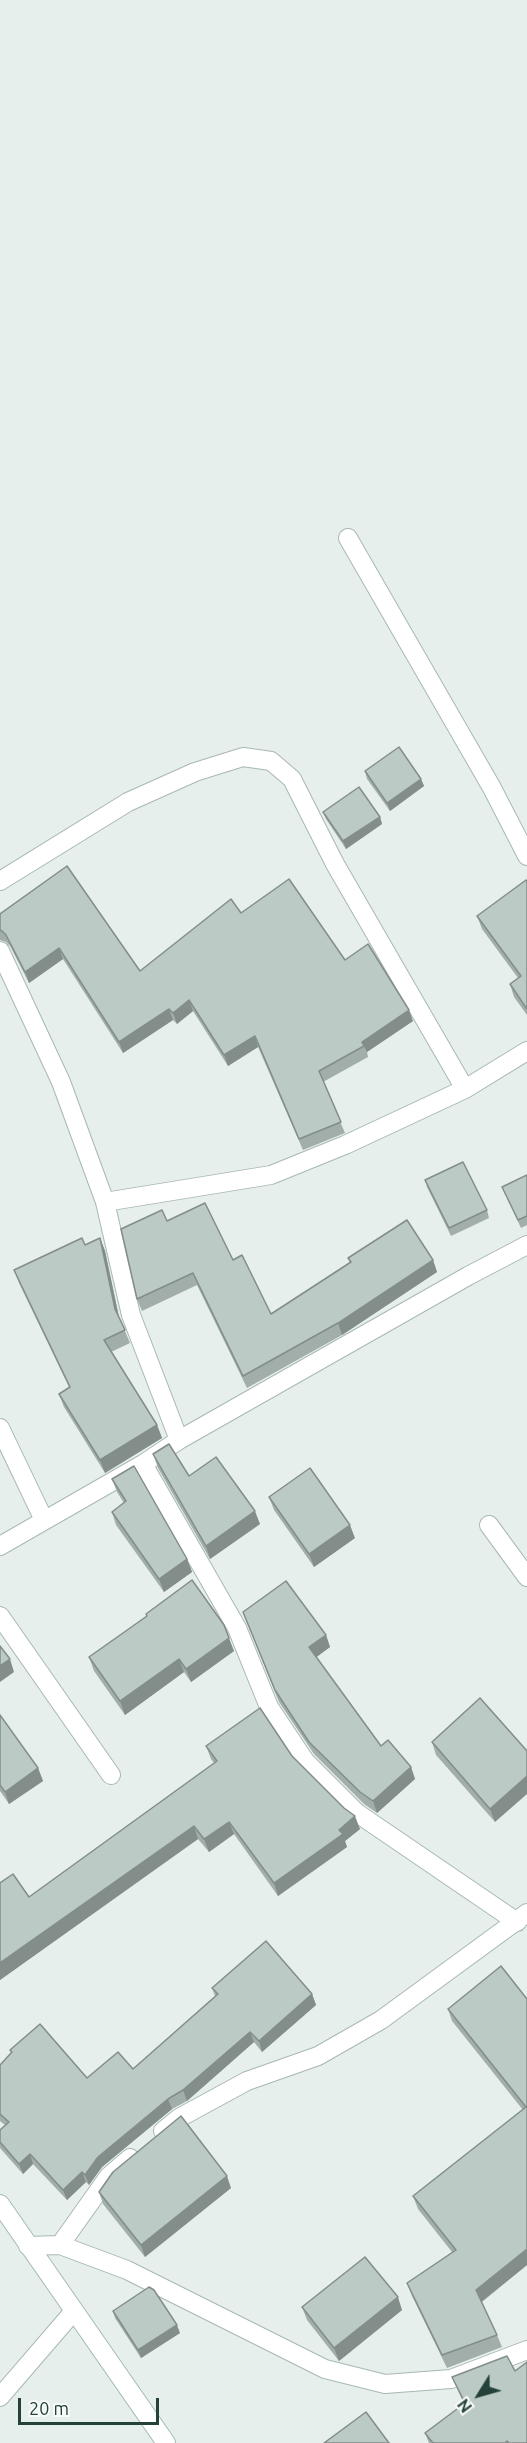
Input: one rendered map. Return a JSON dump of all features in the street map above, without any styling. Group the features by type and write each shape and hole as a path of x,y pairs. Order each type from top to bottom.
{"street":[{"path":"348,538 492,788 527,856"},
{"path":"0,882 128,802 195,772 243,757 271,761 292,779 335,864 465,1089"},
{"path":"0,951 61,1082 105,1202 131,1315 179,1440"},
{"path":"105,1202 271,1175 345,1145 465,1089 527,1051"},
{"path":"0,1546 143,1464 179,1440 527,1245"},
{"path":"0,1428 44,1520"},
{"path":"60,2245 109,2176 179,2118 247,2081 318,2056 381,2020 522,1918 357,1814 305,1761 269,1707 237,1628 143,1464"},
{"path":"489,1526 527,1577"},
{"path":"0,1616 111,1775"},
{"path":"0,2204 166,2443"},
{"path":"28,2246 60,2245 127,2270 325,2369 385,2384 451,2379 527,2350"},
{"path":"0,2397 74,2311"}],"building":[{"path":"399,747 421,779 387,803 365,771"},
{"path":"359,787 380,817 343,841 323,812"},
{"path":"67,866 140,971 231,899 241,913 289,879 345,960 368,944 409,1010 362,1042 364,1046 319,1071 341,1122 299,1139 255,1036 224,1055 189,1000 173,1013 169,1009 119,1042 59,948 25,972 6,935 0,930 0,914"},
{"path":"526,880 527,1009 510,984 521,976 477,916"},
{"path":"463,1162 487,1210 449,1228 425,1180"},
{"path":"527,1175 527,1216 518,1220 502,1187"},
{"path":"205,1203 233,1260 242,1255 271,1314 351,1262 348,1258 407,1220 433,1260 338,1323 243,1376 193,1273 137,1299 121,1229 162,1210 167,1221"},
{"path":"82,1238 85,1245 100,1238 115,1309 125,1330 104,1340 157,1425 100,1460 59,1394 70,1387 14,1270"},
{"path":"169,1444 189,1476 216,1457 255,1511 206,1546 153,1454"},
{"path":"134,1466 187,1559 159,1579 112,1512 126,1501 112,1479"},
{"path":"310,1468 350,1525 309,1554 269,1497"},
{"path":"192,1580 224,1625 229,1638 186,1669 179,1659 120,1701 89,1657 147,1616 146,1614"},
{"path":"286,1581 326,1635 309,1647 381,1746 388,1740 411,1767 373,1801 360,1792 309,1742 275,1690 243,1612"},
{"path":"0,1646 10,1659 0,1666"},
{"path":"480,1698 527,1751 527,1776 490,1809 432,1742"},
{"path":"260,1708 292,1756 355,1816 339,1830 343,1834 274,1883 229,1822 204,1839 194,1826 0,1963 0,1883 13,1874 29,1897 217,1761 206,1746"},
{"path":"0,1715 38,1768 5,1792 0,1785"},
{"path":"266,1941 312,1994 259,2041 250,2032 183,2090 168,2099 98,2157 85,2175 82,2172 63,2190 30,2154 19,2164 0,2142 0,2130 9,2122 0,2114 0,2065 12,2052 10,2050 40,2024 87,2078 118,2052 133,2069 218,1994 212,1988"},
{"path":"501,1966 527,1999 527,2249 476,2290 497,2335 442,2355 407,2283 456,2250 413,2196 526,2107 448,2009"},
{"path":"181,2116 227,2176 141,2245 99,2192 113,2172"},
{"path":"365,2257 398,2297 334,2348 302,2307"},
{"path":"149,2287 154,2290 177,2325 138,2350 113,2311"},
{"path":"507,2356 515,2371 527,2362 527,2443 507,2441 505,2443 433,2443 425,2433 465,2403 452,2377"},
{"path":"366,2412 389,2443 324,2443"}]}
